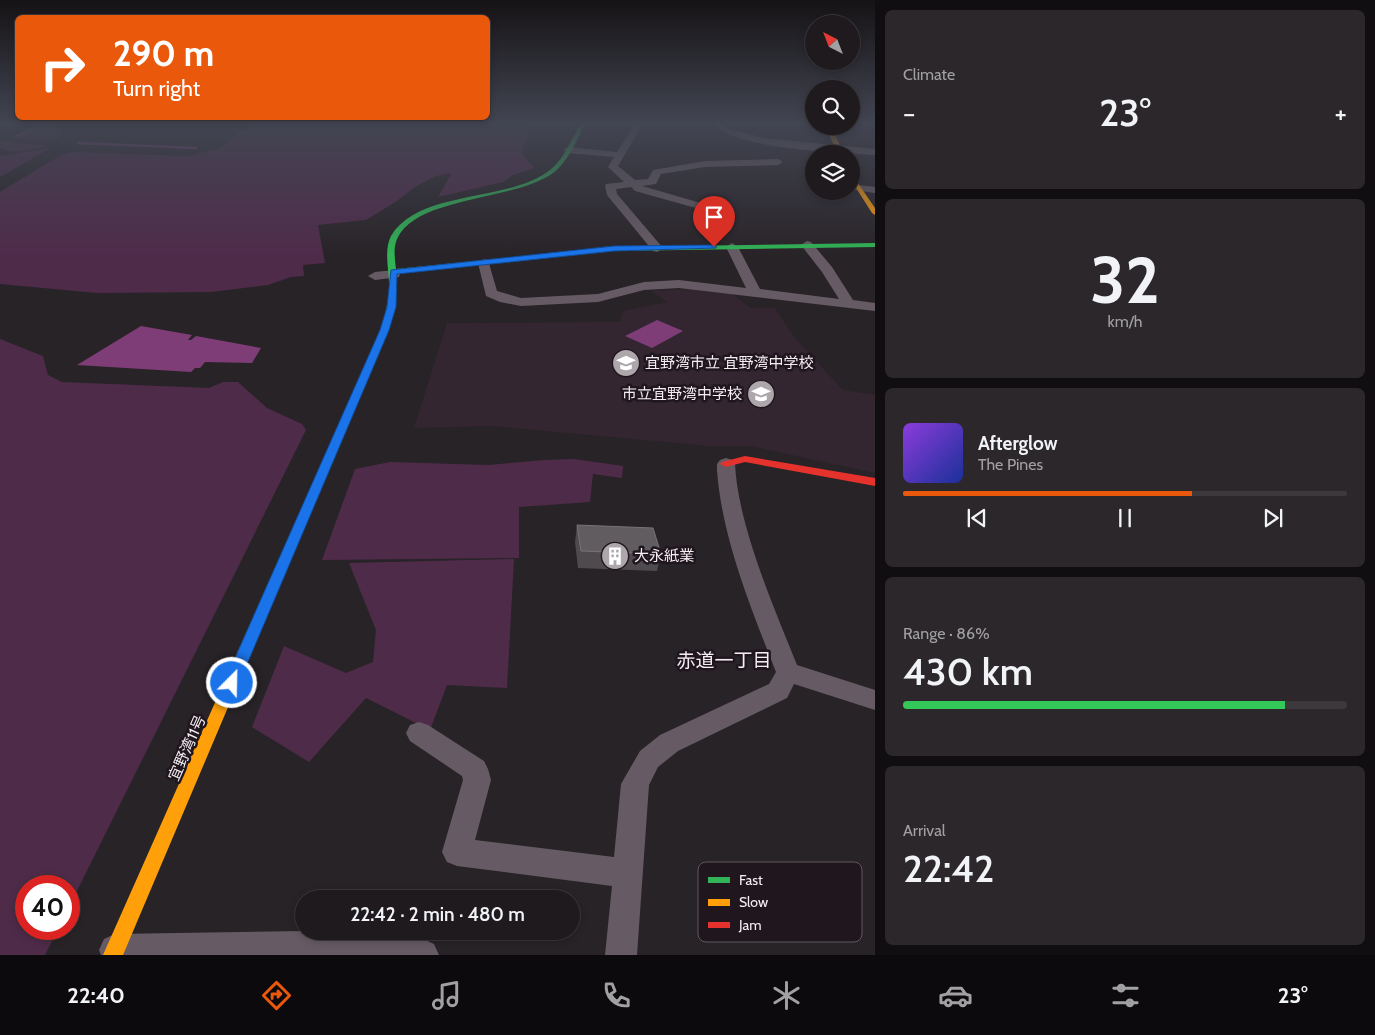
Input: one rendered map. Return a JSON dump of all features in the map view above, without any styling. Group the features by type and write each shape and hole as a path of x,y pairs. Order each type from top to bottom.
{"main road":[{"name":"宜野湾11号","path":"114,953 371,363 392,307 394,273 392,244 400,229 412,220 439,208 535,181 557,167"},
{"path":"860,191 875,213"},
{"path":"394,273 614,249 875,245"},
{"path":"726,464 745,459 875,482"}],"street":[{"path":"612,167 631,184 651,194 714,210"},
{"path":"657,248 612,195 610,186 652,182 657,172 690,167"},
{"path":"860,188 875,190"},
{"path":"807,245 827,270 849,304"},
{"path":"732,247 755,292"},
{"path":"484,262 491,293 505,299 521,302 598,298 644,286 679,284 875,306"},
{"path":"375,276 394,273"},
{"path":"621,955 635,784 649,759 669,743 778,691 788,672 757,592 738,531 726,476 726,464"},
{"path":"788,672 875,700"},
{"path":"419,733 474,768 476,780 457,852 628,873"},
{"path":"114,953 336,946 423,955"}],"shaded area":[{"path":"0,167 18,167 0,177"},
{"path":"42,167 534,168 513,175 503,182 438,197 452,173 436,176 415,187 397,201 366,220 318,225 325,263 303,265 304,276 291,277 268,285 211,292 97,293 0,284 0,192"},
{"name":"宜野湾市立 宜野湾中学校","path":"695,289 731,293 751,308 775,308 794,337 843,390 875,395 875,473 751,446 709,446 493,426 414,428 447,323 620,322 623,311 667,302 651,291"},
{"path":"657,320 683,331 652,348 625,336"},
{"path":"141,326 192,335 188,340 196,336 261,348 252,363 205,362 200,368 195,368 191,372 77,365"},
{"path":"0,339 43,356 48,375 62,382 209,388 223,382 238,382 267,408 302,424 306,430 80,885 80,875 15,875 15,940 52,940 45,955 0,955"},
{"path":"574,459 623,466 622,478 593,474 590,502 519,507 519,558 322,560 355,469 390,462 489,465"},
{"path":"514,559 507,688 447,685 430,730 366,698 309,762 252,727 284,646 346,673 373,662 376,630 349,563"}],"building":[{"path":"577,525 653,528 661,554 581,551"}],"traffic: fast":[{"path":"244,653 385,330 393,294 391,248 395,236 408,222 425,212 446,204 513,189 534,182 556,167"},
{"path":"393,272 614,249 875,245"}],"traffic: slow":[{"path":"860,189 875,213"},
{"path":"113,955 244,653"}],"traffic: jam":[{"path":"726,464 745,459 875,482"}],"place":[{"name":"宜野湾市立 宜野湾中学校","path":"626,363"},
{"name":"市立宜野湾中学校","path":"761,394"},
{"name":"大永紙業","path":"615,556"}],"district":[{"name":"赤道一丁目","path":"724,660"}],"route":[{"path":"232,683 368,372 392,307 394,272 584,251 714,247"}]}
